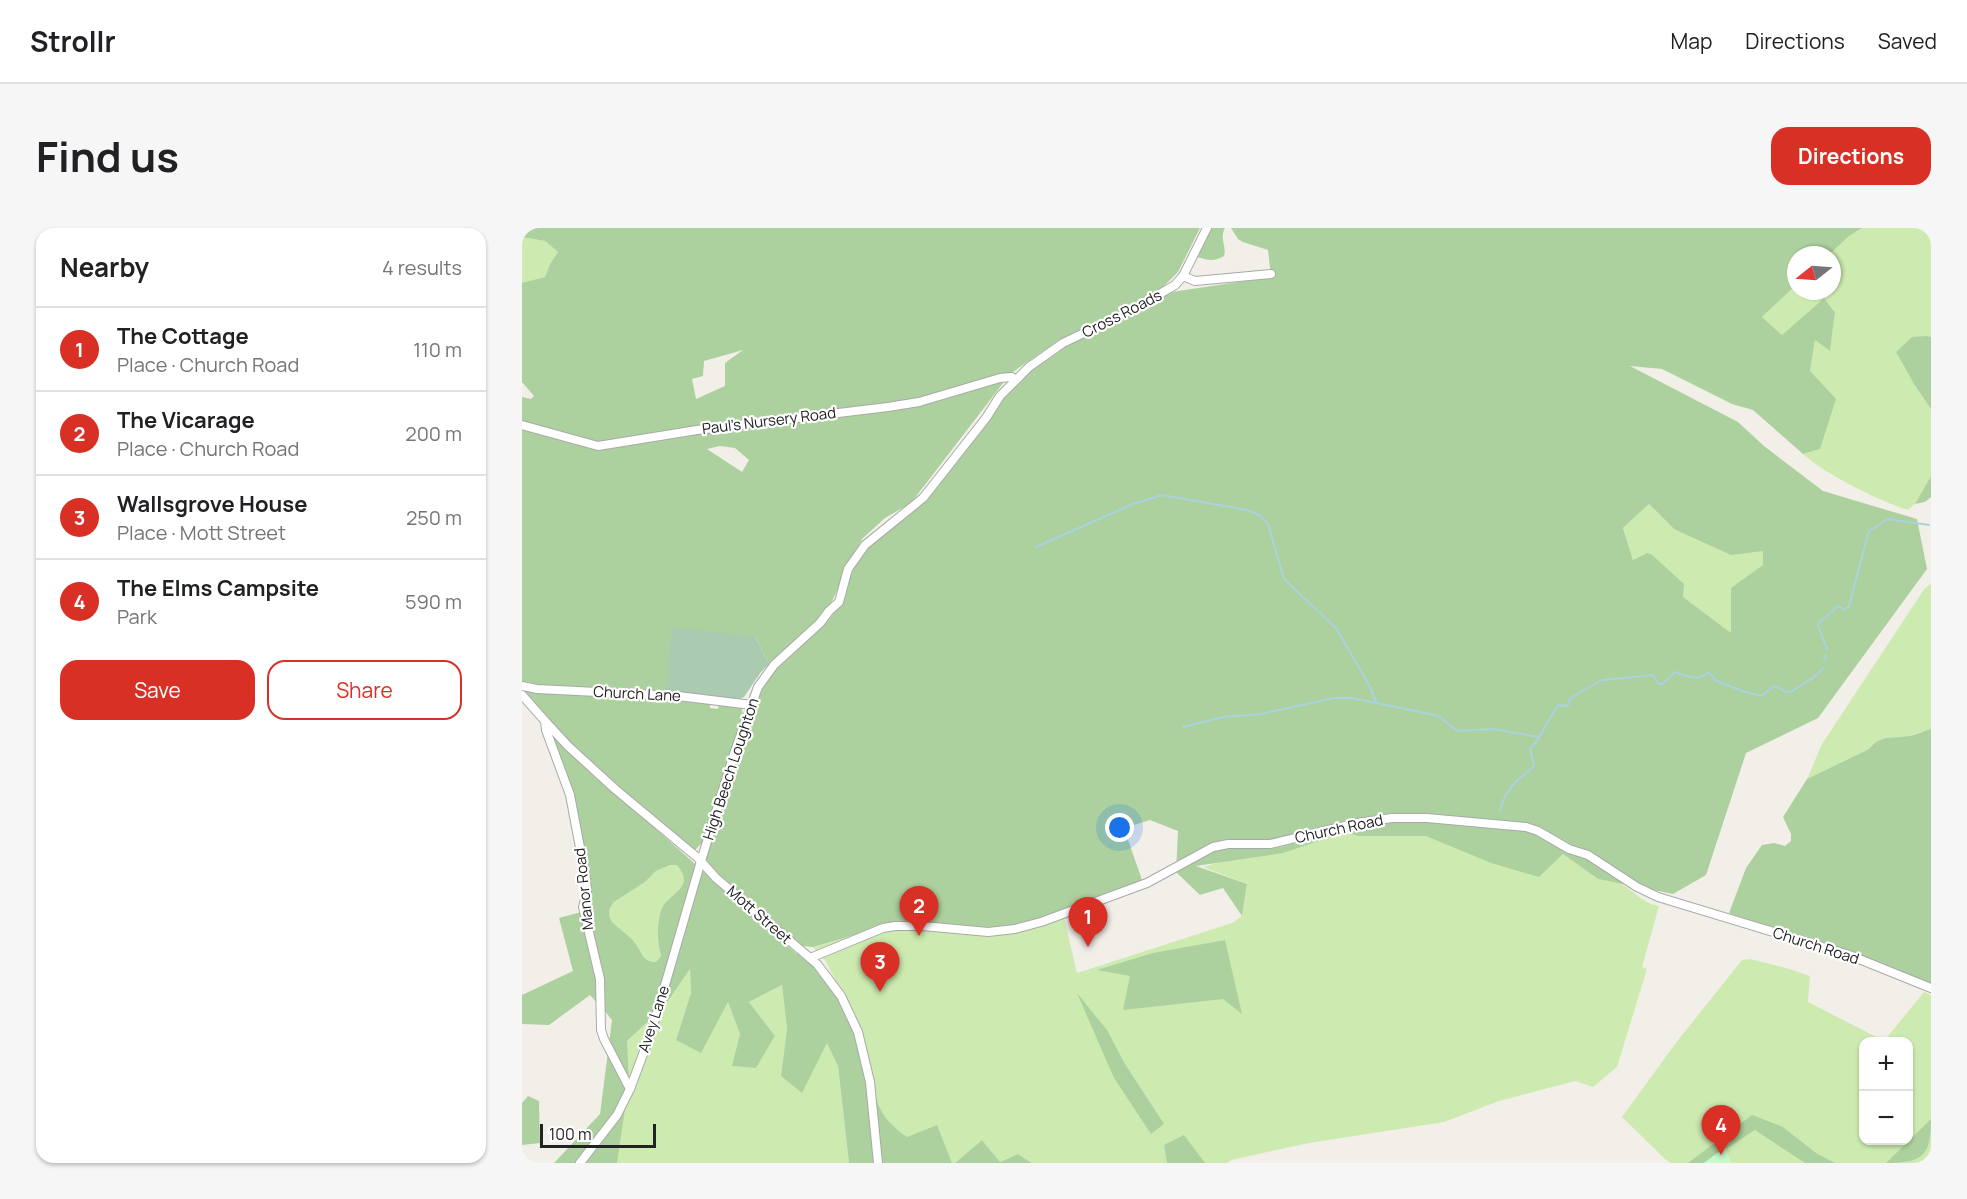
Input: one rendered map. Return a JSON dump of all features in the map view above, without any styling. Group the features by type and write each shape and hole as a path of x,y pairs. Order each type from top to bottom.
{"street":[{"name":"Cross Roads","path":"1015,380 1063,343 1169,290 1183,276 1207,228"},
{"path":"1183,276 1195,281 1271,274"},
{"name":"Paul's Nursery Road","path":"522,425 598,446 697,430 919,402 1000,378 1012,377 1015,380"},
{"name":"High Beech Loughton","path":"701,861 758,687 774,665 820,623 839,602 848,568 865,545 923,498 979,427 1000,396 1015,380"},
{"name":"Church Lane","path":"522,686 537,689 678,696 752,705"},
{"name":"Manor Road","path":"522,695 545,721 546,730 570,795 578,830 587,892 583,907 600,979 602,1030 604,1039 630,1089"},
{"name":"Mott Street","path":"545,721 568,746 615,789 701,861 717,878 817,964 841,996 858,1032 870,1082 878,1163"},
{"name":"Church Road","path":"810,958 883,928 895,926 923,926 988,932 1015,929 1041,922 1147,884 1213,847 1228,844 1270,844 1377,819 1427,818 1511,825 1538,831 1569,849 1588,855 1637,887 1658,897 1849,955 1931,988"},
{"name":"Avey Lane","path":"580,1163 617,1114 630,1089 652,1030 701,861"}],"green space":[{"path":"522,228 1200,228 1178,272 1163,287 1144,300 1059,340 1010,374 911,503 885,518 863,538 850,559 828,609 817,623 769,664 755,636 666,692 545,686 522,681 522,397 531,399 534,396 522,382 522,283 545,277 558,252 545,241 522,237","holes":["743,350 725,363 725,386 696,399 692,379 703,376 704,361","720,446 735,448 749,460 742,472 707,449"]},
{"path":"1209,228 1225,228 1224,256 1214,260 1197,257"},
{"path":"1231,228 1862,228 1838,246 1787,246 1787,293 1762,317 1782,335 1822,300 1826,300 1835,312 1830,351 1815,340 1810,371 1836,399 1820,449 1803,454 1753,410 1732,404 1662,369 1630,366 1738,422 1764,446 1823,491 1917,519 1927,569 1818,718 1746,753 1706,875 1673,894 1598,879 1563,854 1539,877 1491,863 1426,836 1358,836 1346,832 1283,853 1196,866 1247,884 1242,916 1223,888 1200,895 1176,872 1178,831 1150,820 1124,828 1142,880 1002,935 899,922 813,947 801,946 709,868 705,859 718,811 758,697 773,672 835,612 865,549 913,509 1004,394 1022,377 1071,343 1172,292 1271,277 1268,250 1238,239","holes":["1649,504 1674,529 1731,555 1763,551 1763,565 1731,588 1731,633 1683,597 1684,584 1651,554 1647,553 1633,560 1623,528"]},
{"path":"1862,228 1931,228 1931,337 1927,336 1896,352 1931,409 1931,476 1915,504 1908,510 1853,486 1824,470 1803,454 1820,449 1810,371 1815,339 1830,351 1835,311 1826,300 1841,300 1841,246 1838,246"},
{"path":"522,237 545,241 558,252 545,277 524,284 522,283"},
{"path":"1787,293 1787,300 1822,300 1782,335 1762,317"},
{"path":"1912,337 1931,337 1931,409 1896,352"},
{"path":"1931,476 1931,497 1925,502 1915,504"},
{"path":"1649,504 1674,529 1763,551 1763,565 1732,589 1731,634 1682,597 1647,553 1633,560 1623,528"},
{"path":"1931,584 1931,729 1908,736 1882,739 1869,749 1807,779 1822,744 1925,588"},
{"path":"672,627 755,636 769,664 744,697 740,699 666,692"},
{"path":"522,689 710,701 710,708 718,709 719,702 742,709 743,717 703,842 695,850 690,848 606,779 554,727"},
{"path":"1931,729 1931,985 1729,913 1746,868 1762,845 1774,843 1785,846 1791,841 1791,834 1783,817 1807,779 1869,749 1882,739 1911,735"},
{"path":"549,730 591,771 695,864 696,871 654,1016 627,1041 629,1082 617,1163 554,1163 600,1114 612,1020 604,1010 587,911 586,861","holes":["670,865 677,865 684,879 683,884 662,908 658,932 661,956 656,962 651,962 645,959 633,940 612,922 609,915 610,908 614,902 645,882 656,871"]},
{"path":"1435,819 1563,853 1598,879 1621,883 1639,897 1659,906 1642,967 1647,969 1617,1067 1593,1087 1575,1081 1499,1101 1444,1122 1309,1143 1231,1160 1227,1163 1032,1163 1018,1154 1000,1162 982,1140 955,1163 952,1163 937,1126 907,1137 890,1125 879,1110 866,1057 865,1039 826,962 813,947 899,922 1062,909 1077,973 1232,923 1242,916 1247,884 1203,867 1334,831"},
{"path":"670,865 677,865 684,879 680,889 662,908 658,932 661,956 656,962 651,962 645,959 633,940 612,922 609,915 610,908 614,902 645,882 656,871"},
{"path":"704,872 797,954 800,951 815,966 838,996 853,1025 870,1069 880,1109 894,1127 907,1137 937,1125 952,1163 849,1163 838,1066 827,1043 802,1093 781,1076 787,1029 782,985 749,1002 775,1036 756,1068 732,1066 740,1034 728,1002 701,1053 676,1040 691,993 690,969 664,1007 670,977 701,873"},
{"path":"581,912 592,965 597,977 597,1003 590,995 549,1025 522,1024 522,995 573,971 559,918"},
{"path":"1225,940 1242,1014 1223,999 1123,1010 1130,976 1097,970 1153,953"},
{"path":"1750,959 1810,976 1808,1002 1876,1037 1859,1037 1859,1145 1913,1145 1913,1037 1887,1037 1924,992 1931,995 1931,1163 1731,1163 1725,1148 1704,1163 1671,1163 1622,1117 1675,1044 1742,960"},
{"path":"690,969 691,993 676,1040 728,1001 740,1034 733,1066 756,1068 775,1036 749,1002 782,985 787,1029 781,1076 827,1042 838,1066 849,1163 617,1163 627,1041 664,1007"},
{"path":"1077,993 1107,1030 1125,1064 1164,1124 1151,1134 1114,1078"},
{"path":"528,1096 539,1101 540,1143 522,1145 522,1103"},
{"path":"1752,1115 1783,1127 1816,1153 1835,1163 1805,1163 1755,1130 1704,1163 1688,1163"},
{"path":"1931,1119 1927,1149 1922,1155 1909,1161 1886,1163 1904,1145 1913,1145 1913,1137"},
{"path":"1184,1135 1205,1163 1167,1163 1164,1145"},
{"path":"982,1140 1000,1162 1018,1154 1032,1163 955,1163"},
{"path":"1725,1147 1731,1163 1704,1163"}],"waterway":[{"path":"1036,547 1133,504 1162,495 1247,510 1259,515 1268,524 1284,579 1336,628 1377,703 1439,716 1447,723"},
{"path":"1827,649 1818,626 1819,623 1838,606 1845,610 1849,606 1869,531 1888,519 1929,525"},
{"path":"1824,661 1826,655"},
{"path":"1603,680 1653,675 1659,684 1662,684 1675,672 1697,677 1709,672 1715,680 1761,696 1775,686 1791,692 1813,678 1823,668"},
{"path":"1449,724 1457,731 1493,729 1539,737 1558,705 1566,706 1570,698 1602,680"},
{"path":"1183,727 1223,717 1261,714 1334,698 1350,698 1377,703"},
{"path":"1500,811 1509,790 1534,766 1530,749 1539,738"}],"place":[{"name":"The Vicarage","path":"919,936"},
{"name":"The Cottage","path":"1088,947"},
{"name":"Wallsgrove House","path":"880,992"},
{"name":"The Elms Campsite","path":"1721,1155"}]}
